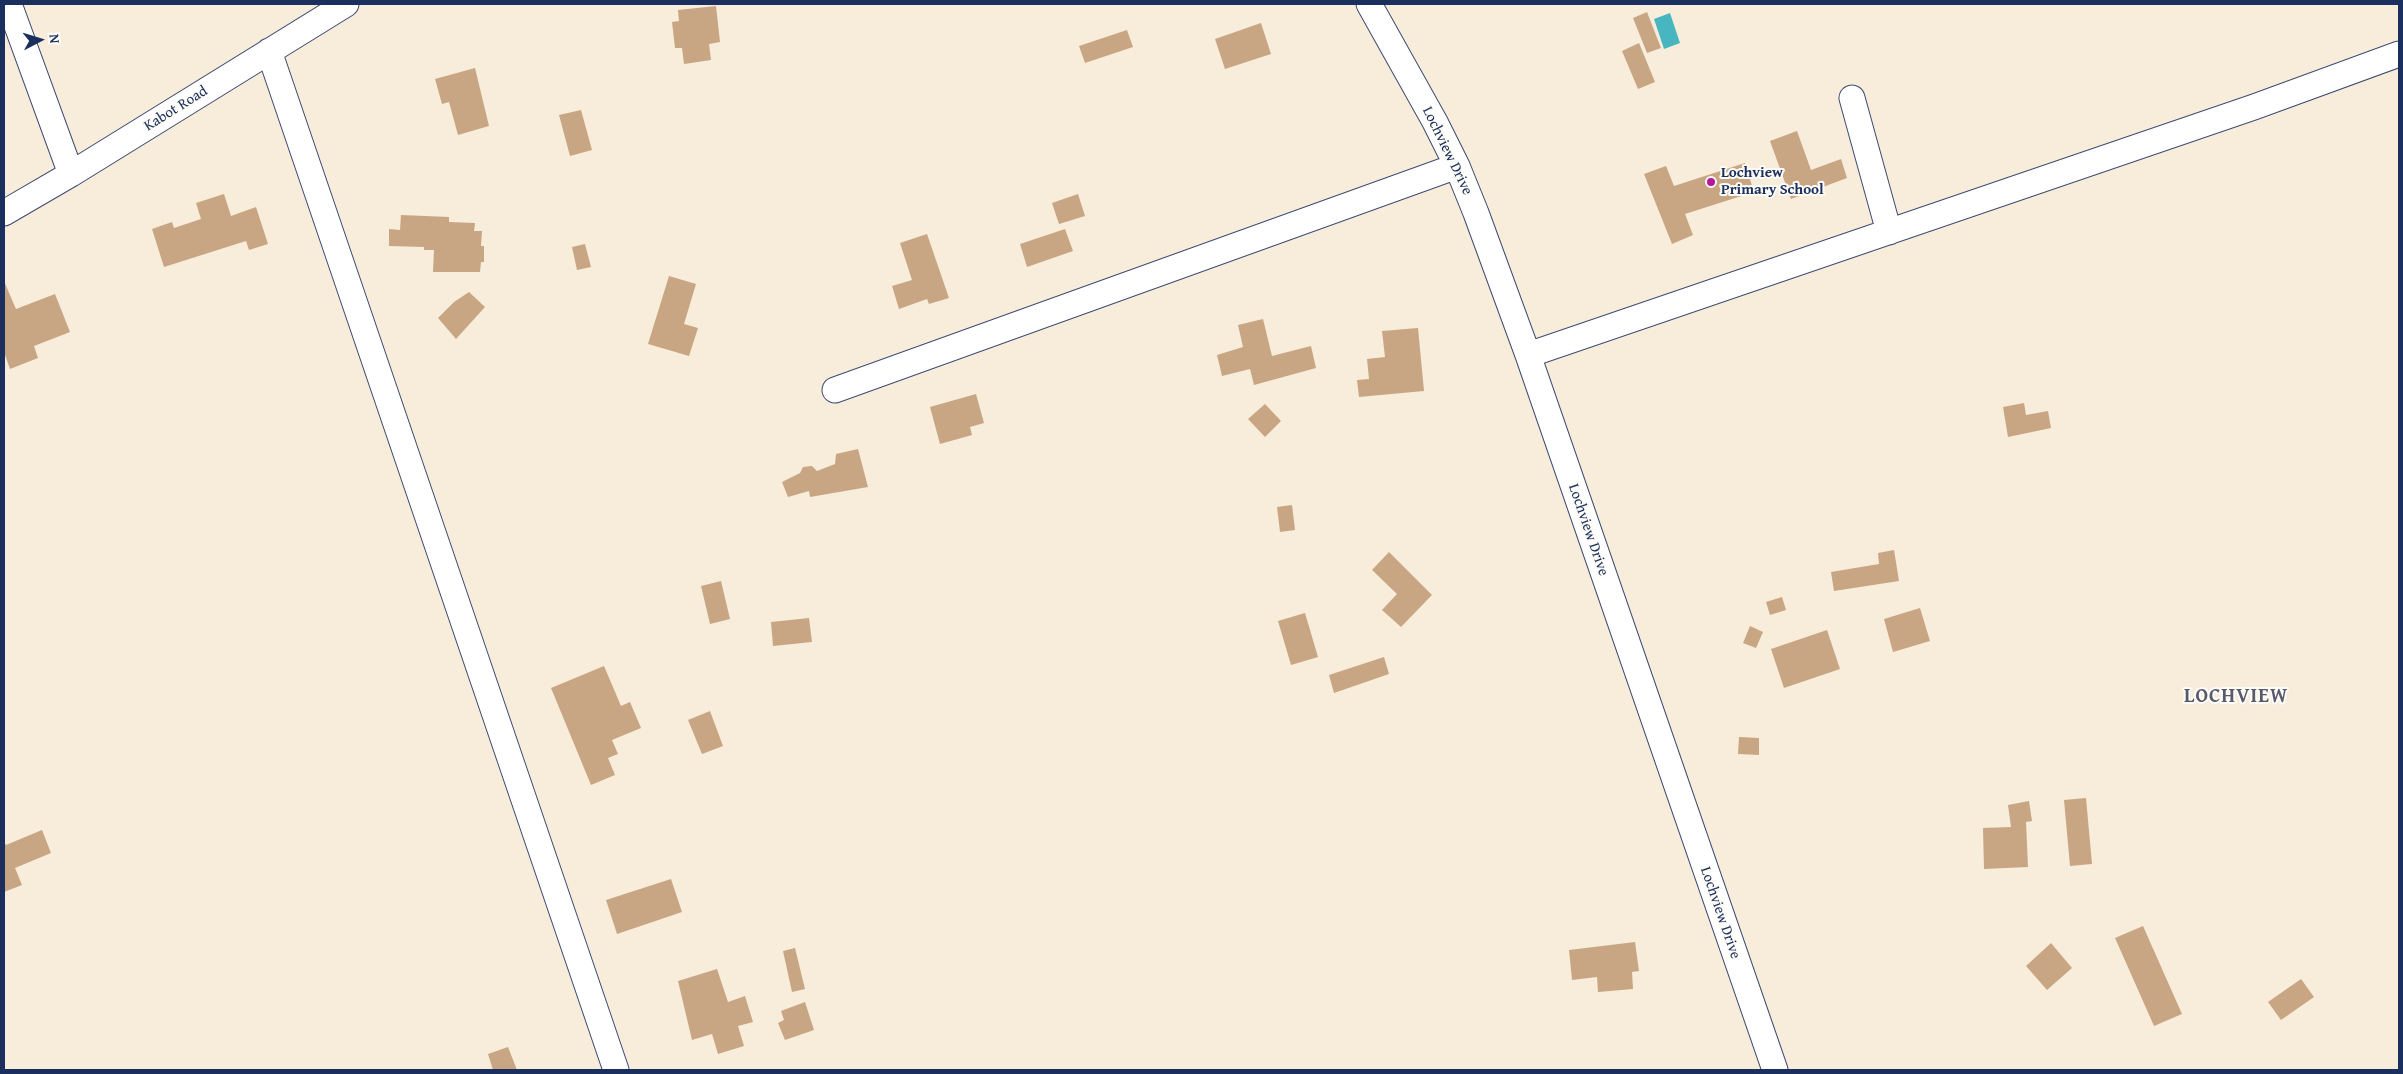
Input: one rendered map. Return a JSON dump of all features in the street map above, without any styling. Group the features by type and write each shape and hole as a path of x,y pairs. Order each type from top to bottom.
{"street":[{"path":"9,4 71,174"},
{"name":"Kabot Road","path":"4,213 71,174 346,4"},
{"name":"Lochview Drive","path":"1368,4 1435,122 1457,166 1528,355 1775,1070"},
{"path":"268,51 616,1070"},
{"path":"1528,355 2254,107 2399,54"},
{"path":"1852,98 1889,232"},
{"path":"835,390 1457,166"}],"water":[{"path":"1670,13 1680,43 1664,49 1654,19"}],"building":[{"path":"716,6 720,42 709,44 711,60 684,64 682,48 675,48 672,22 679,21 678,10"},
{"path":"1647,12 1661,48 1647,53 1633,18"},
{"path":"1261,23 1271,54 1225,69 1215,39"},
{"path":"1127,30 1133,47 1085,63 1079,46"},
{"path":"1639,43 1655,82 1638,89 1622,51"},
{"path":"475,68 489,126 458,135 449,102 442,104 435,79"},
{"path":"581,110 592,150 570,156 559,115"},
{"path":"1797,131 1811,170 1841,159 1847,178 1791,199 1770,141"},
{"path":"1745,163 1754,192 1685,214 1693,235 1672,244 1644,174 1666,166 1674,186"},
{"path":"224,194 231,216 256,207 268,244 249,250 246,241 164,267 152,229 172,222 174,228 201,219 196,203"},
{"path":"1078,194 1085,216 1059,224 1052,203"},
{"path":"401,215 449,217 449,222 475,223 474,231 482,231 481,246 484,246 484,262 481,262 480,272 433,272 434,250 424,250 424,247 389,246 389,229 400,230"},
{"path":"1065,229 1073,251 1027,267 1020,244"},
{"path":"927,234 949,298 929,304 927,299 899,309 892,286 912,280 900,243"},
{"path":"585,244 591,267 577,270 572,247"},
{"path":"669,276 696,284 684,324 698,328 689,356 648,344"},
{"path":"4,281 16,309 55,294 70,332 34,346 38,358 10,369 4,352"},
{"path":"469,292 485,307 456,339 438,318 454,302"},
{"path":"1263,319 1272,356 1311,346 1316,368 1254,385 1250,369 1222,376 1217,355 1243,347 1238,325"},
{"path":"1418,328 1424,391 1359,397 1357,380 1369,379 1367,359 1385,357 1382,331"},
{"path":"976,394 984,423 970,427 972,435 940,444 930,407"},
{"path":"2024,403 2026,415 2048,411 2051,428 2008,437 2003,407"},
{"path":"1265,404 1281,421 1265,437 1248,419"},
{"path":"858,449 868,487 810,497 809,491 788,497 782,482 800,473 803,467 812,466 817,471 835,464 836,454"},
{"path":"1292,505 1295,530 1280,532 1277,507"},
{"path":"1894,550 1899,581 1834,591 1831,572 1879,564 1878,553"},
{"path":"1389,552 1432,595 1401,627 1382,610 1397,594 1372,570"},
{"path":"721,581 730,619 710,624 701,586"},
{"path":"1782,597 1786,610 1770,615 1766,602"},
{"path":"1920,608 1930,641 1893,652 1884,619"},
{"path":"1305,613 1318,657 1291,665 1278,621"},
{"path":"809,618 812,642 773,646 771,622"},
{"path":"1750,626 1763,632 1756,648 1743,643"},
{"path":"1827,630 1840,669 1784,688 1771,649"},
{"path":"1384,657 1389,674 1334,693 1329,675"},
{"path":"604,666 621,706 630,702 641,728 612,740 618,754 608,758 615,775 591,785 551,688"},
{"path":"710,711 723,746 702,754 688,720"},
{"path":"1739,737 1759,738 1759,755 1738,754"},
{"path":"2086,798 2092,864 2070,866 2064,800"},
{"path":"2029,801 2032,821 2026,822 2028,867 1984,869 1983,828 2011,827 2008,805"},
{"path":"42,830 51,853 15,868 22,885 4,892 4,842 6,845"},
{"path":"671,879 682,912 617,934 606,900"},
{"path":"2143,926 2182,1014 2154,1026 2115,938"},
{"path":"1635,942 1639,971 1632,972 1633,989 1598,992 1597,977 1572,980 1569,950"},
{"path":"2051,943 2072,968 2047,990 2026,966"},
{"path":"795,948 805,989 792,992 783,951"},
{"path":"717,969 728,1002 745,996 753,1022 738,1026 744,1046 718,1054 712,1034 692,1040 678,981"},
{"path":"2301,979 2314,997 2281,1020 2268,1002"},
{"path":"805,1002 814,1030 785,1040 778,1023 784,1020 781,1011"},
{"path":"508,1047 517,1070 493,1070 488,1054"}],"place":[{"name":"Lochview Primary School","path":"1711,182"}],"district":[{"name":"LOCHVIEW","path":"2236,697"}]}
